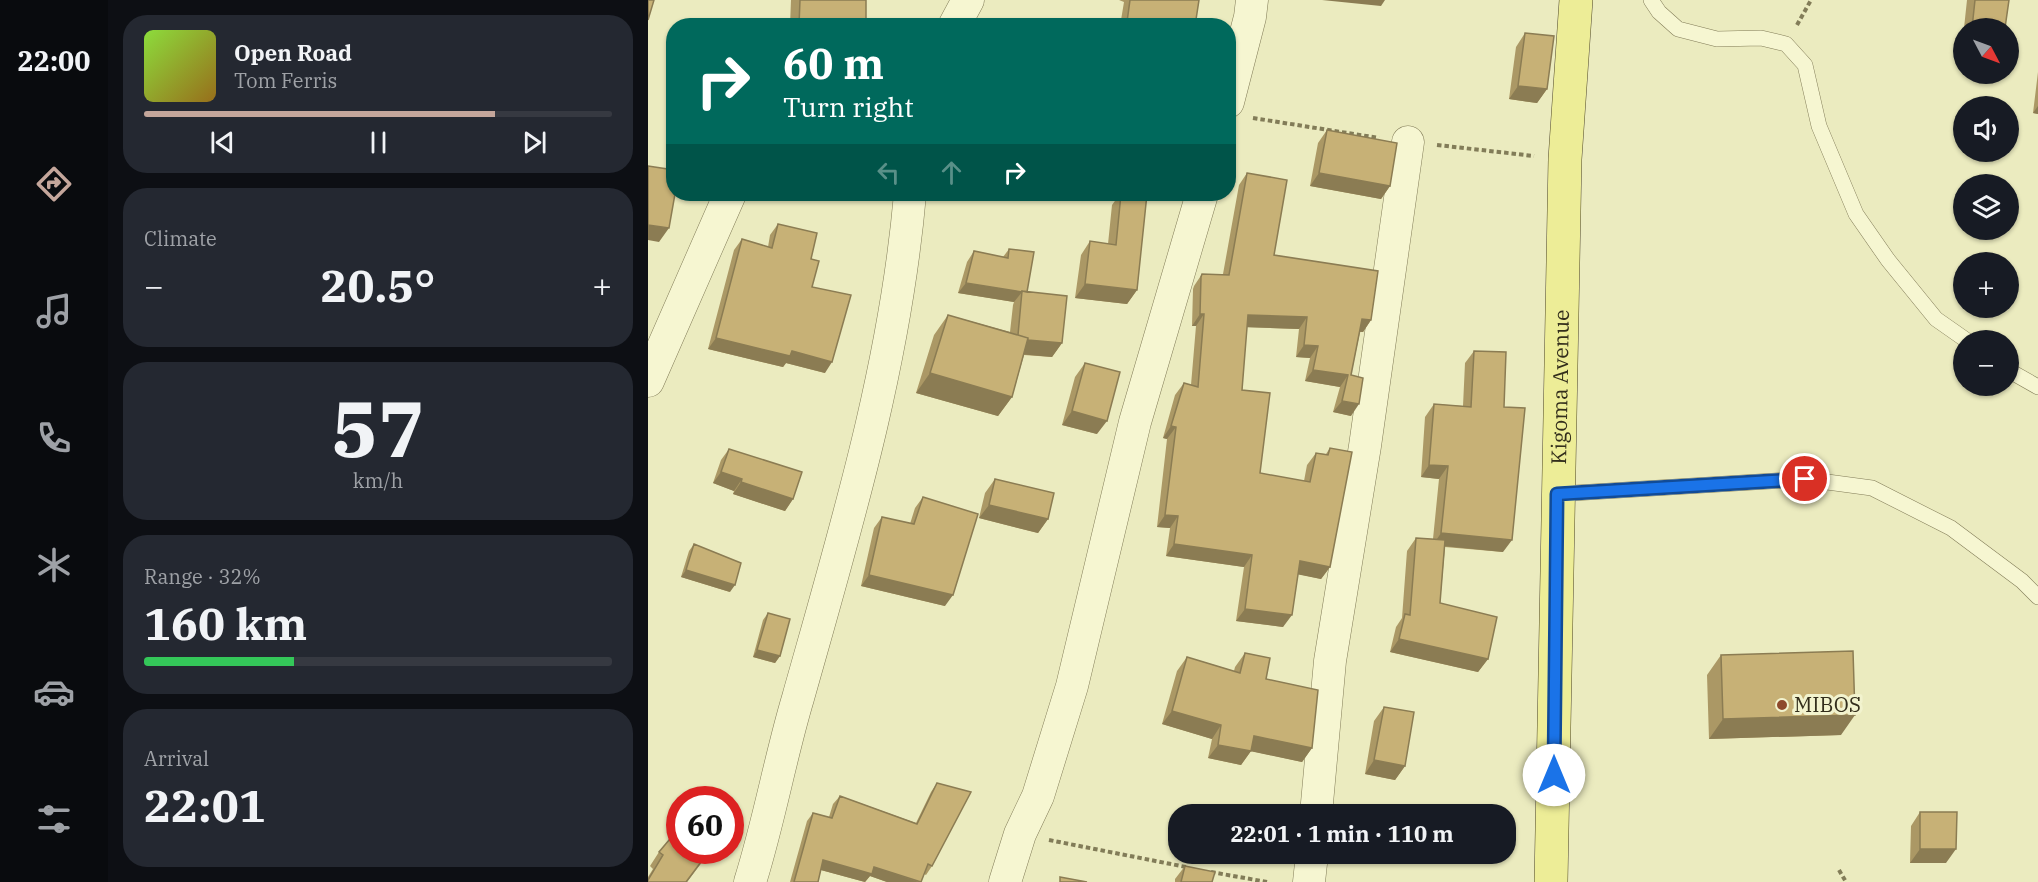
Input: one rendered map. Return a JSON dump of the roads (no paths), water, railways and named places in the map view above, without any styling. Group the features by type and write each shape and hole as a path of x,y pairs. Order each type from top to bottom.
{"main road":[{"name":"Kigoma Avenue","path":"1551,882 1565,159 1576,0"}],"street":[{"path":"958,18 968,0"},
{"path":"1236,71 1252,0"},
{"path":"1317,804 1330,661 1365,446 1408,142"},
{"path":"648,381 727,201"},
{"path":"750,882 786,739 855,497 887,366 909,201"},
{"path":"1005,882 1020,834 1038,796 1072,686 1135,422 1200,201"},
{"path":"1309,882 1310,864"}],"lane":[{"path":"1651,0 1659,12 1678,29 1717,39 1761,38 1786,44 1805,65 1819,126 1856,214 1888,260 1936,319 1953,331"},
{"path":"2019,376 2038,387"},
{"path":"1557,494 1805,479 1872,488 1951,528 2022,581 2038,597"}],"place":[{"name":"MIBOS","path":"1782,705"}]}
